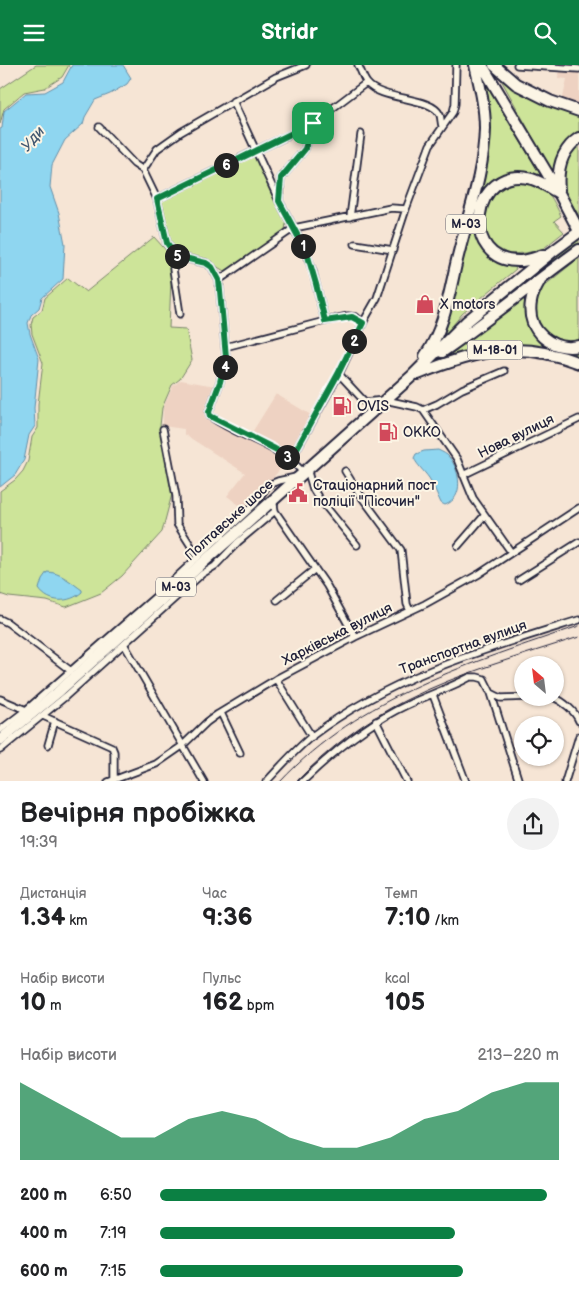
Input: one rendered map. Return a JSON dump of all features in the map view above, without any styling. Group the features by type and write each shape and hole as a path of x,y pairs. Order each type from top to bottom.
{"highway":[{"name":"М-03","path":"412,376 433,345 443,315 481,165 485,128 482,95 475,65"},
{"path":"422,366 466,322 579,232 559,193 482,65"},
{"path":"494,65 516,84 550,101 579,111"},
{"path":"559,193 558,173 560,162 570,145 579,138"},
{"name":"М-03","path":"552,252 521,261 504,259 494,254 488,247 479,229 478,218 485,199 496,185 504,181 521,178 532,179 559,193"},
{"name":"М-03","path":"422,366 473,331 579,250"},
{"path":"542,277 531,303 530,312 535,329 555,345 564,348 579,346"},
{"name":"М-18-01","path":"412,376 455,359 498,350 545,352 579,363"},
{"name":"Полтавське шосе","path":"0,739 57,693 422,366"}],"street":[{"path":"143,170 157,149 181,132 276,77 306,65"},
{"path":"358,65 366,83 382,93 416,100 435,109 440,117 442,126"},
{"path":"291,459 377,298 406,209 430,145 453,112 456,65"},
{"path":"517,65 579,69"},
{"path":"157,199 313,123 366,83"},
{"path":"233,101 279,201 305,249 313,272 325,321"},
{"path":"279,201 281,178 305,149 313,123"},
{"path":"99,127 134,164 143,170 157,199 167,243 176,256 206,263 212,267 219,280 225,367 209,411 210,416 291,459 303,473 318,497 357,545"},
{"path":"350,217 362,134"},
{"path":"219,280 294,228 391,208 406,209"},
{"path":"355,244 393,250"},
{"path":"176,256 173,269 180,314"},
{"path":"225,347 325,321 352,317 363,323"},
{"path":"423,410 462,389 504,371"},
{"path":"338,374 365,402 385,400 423,410 457,459 473,498 484,516 511,552"},
{"name":"Нова вулиця","path":"463,475 579,419"},
{"path":"163,429 176,496 177,524 198,557"},
{"path":"345,471 358,492 401,550 407,604 410,611"},
{"path":"0,730 71,671 198,557 255,504 268,485 303,473"},
{"path":"273,499 275,511 332,595 355,637"},
{"name":"Харківська вулиця","path":"111,781 156,763 182,746 207,722 276,679 355,637 410,611 479,573 579,508"},
{"path":"0,750 43,716 275,511"},
{"path":"458,546 484,516"},
{"path":"519,580 579,542"},
{"path":"278,600 315,569"},
{"path":"0,619 71,671"},
{"name":"Транспортна вулиця","path":"266,781 312,737 366,701 402,682 489,648 579,619"},
{"path":"124,644 204,781"},
{"path":"302,781 376,721 470,677 477,677 484,679 491,693 519,781"},
{"path":"276,679 312,737"},
{"path":"491,693 501,698 514,698"},
{"path":"433,695 466,781"},
{"path":"0,699 26,710"},
{"path":"564,703 577,715 579,721"},
{"path":"221,713 240,753"},
{"path":"43,716 113,748 111,781"},
{"path":"48,745 55,721"},
{"path":"376,721 407,781"},
{"path":"565,781 579,736"}],"shaded area":[{"path":"559,69 579,72 579,108 562,102 567,79 558,78"},
{"path":"181,380 215,386 205,417 287,461 246,510 227,496 245,473 184,434 184,429 163,426 163,408 173,386"},
{"path":"276,394 311,415 289,456 251,434"}],"green space":[{"path":"36,65 69,65 62,77 45,88 24,92 4,109 0,124 0,89"},
{"path":"499,76 579,114 579,133 557,161 552,172"},
{"path":"486,84 543,179 524,172 516,173 501,181 480,200 483,243 513,264 516,269 462,314 440,341 466,250 485,162 484,89"},
{"path":"579,142 579,216 564,190 561,170 575,145"},
{"path":"251,156 255,157 258,161 286,223 285,230 226,272 209,262 177,254 165,228 160,200"},
{"path":"514,181 533,184 544,189 553,199 561,216 554,221 564,232 544,248 526,253 508,254 494,246 487,236 483,226 485,204 498,187"},
{"path":"154,237 172,257 169,328 186,329 192,360 180,379 172,385 162,408 160,426 172,494 162,532 122,576 101,593 66,607 47,601 9,597 0,594 0,491 15,480 23,471 28,461 32,437 38,428 38,404 43,363 32,334 31,325 33,317 42,310 45,298 68,278 86,292"},
{"path":"579,238 579,245 463,333 462,331 528,276"},
{"path":"579,258 579,343 574,344 546,338 533,312 539,290"},
{"path":"535,286 535,333 579,349 579,360 545,350 449,356"}],"water":[{"name":"Уди","path":"72,65 123,65 131,78 127,84 95,100 83,124 65,140 52,165 50,187 59,213 65,244 63,279 42,298 39,308 31,315 28,323 39,359 34,408 35,426 29,435 24,460 15,475 0,487 0,129 2,128 4,111 26,93 45,92 63,82"},
{"path":"438,450 446,454 453,463 459,483 456,496 445,505 441,503 431,481 414,458 416,454 424,451"},
{"path":"47,572 52,572 66,578 82,590 82,592 66,600 48,597 39,589 42,579"}],"railway":[{"path":"281,781 312,752 346,726 382,704 419,685 458,669 579,626"},
{"path":"297,781 348,736 406,700 448,681 579,637"}],"place":[{"name":"Х motors","path":"425,304"},
{"name":"OVIS","path":"342,406"},
{"name":"ОККО","path":"388,432"},
{"name":"Стаціонарний пост поліції \"Пісочин\"","path":"298,493"}],"route":[{"path":"313,123 305,149 282,175 279,201 307,253 325,321 348,316 356,317 363,323 338,374 291,459 210,416 209,412 225,367 226,357 219,280 212,267 206,263 176,256 167,243 157,199 313,123"}]}
